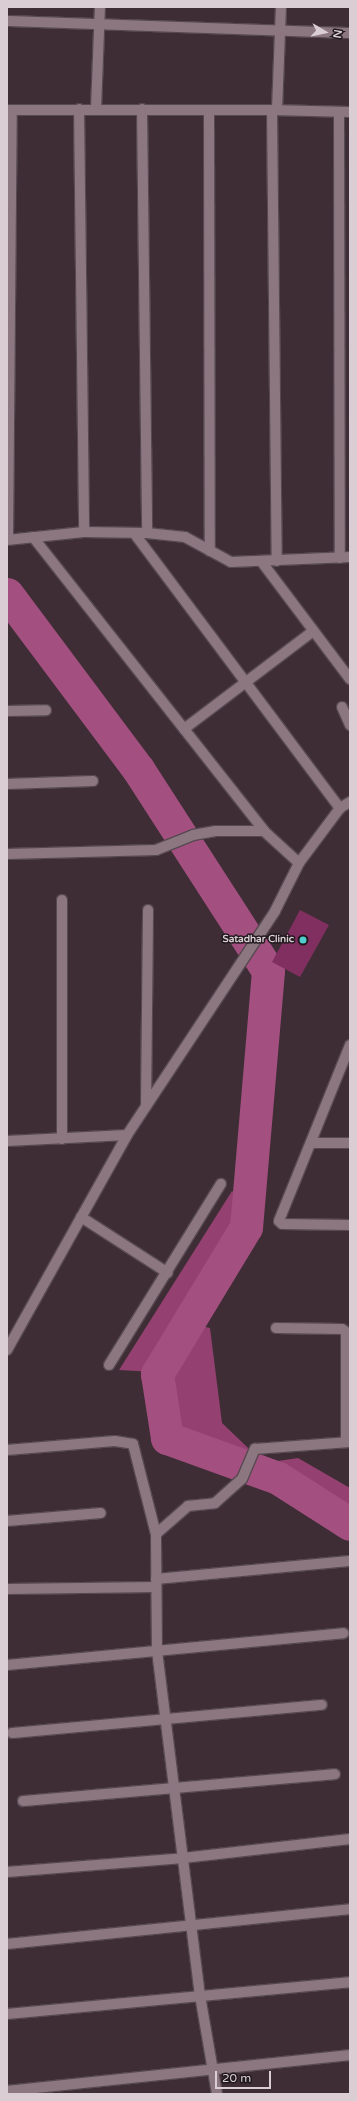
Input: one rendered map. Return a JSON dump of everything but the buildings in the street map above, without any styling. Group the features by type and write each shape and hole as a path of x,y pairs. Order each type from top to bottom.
{"street":[{"path":"96,109 100,7"},
{"path":"278,560 274,110 281,7"},
{"path":"7,21 350,33"},
{"path":"79,109 84,532"},
{"path":"142,109 147,534"},
{"path":"338,112 340,536 345,558 231,562 185,537 134,533 84,532 8,540 9,110 142,109 350,112"},
{"path":"209,110 210,551"},
{"path":"340,486 350,478"},
{"path":"340,536 350,531"},
{"path":"134,533 340,808"},
{"path":"33,537 264,831 299,863"},
{"path":"260,561 312,632 350,679"},
{"path":"184,729 245,681 312,632"},
{"path":"342,707 350,725"},
{"path":"7,711 46,710"},
{"path":"7,784 93,781"},
{"path":"7,1350 128,1135 207,1011 275,911 299,863 340,808 350,802"},
{"path":"7,854 156,850 193,836 224,830 264,831"},
{"path":"62,900 62,1138"},
{"path":"146,1107 148,910"},
{"path":"350,1045 348,1056 311,1143 280,1223 350,1225"},
{"path":"7,1140 128,1135"},
{"path":"311,1143 350,1143"},
{"path":"109,1365 168,1273 221,1184"},
{"path":"82,1217 168,1273"},
{"path":"156,1534 188,1506 215,1503 242,1478 255,1449 348,1442 346,1332 342,1329 276,1328"},
{"path":"7,1450 115,1441 133,1444 156,1534 157,1652 175,1788 190,1925 200,1996 217,2094"},
{"path":"7,1521 101,1513"},
{"path":"7,1589 156,1583 349,1561"},
{"path":"7,1665 157,1652 343,1633"},
{"path":"12,1733 322,1705"},
{"path":"23,1801 335,1774"},
{"path":"7,1872 183,1858 350,1838"},
{"path":"7,1944 350,1909"},
{"path":"7,2014 350,1982"},
{"path":"7,2092 346,2055"}],"shaded area":[{"path":"232,1191 247,1204 154,1372 119,1370"},
{"path":"192,1324 210,1328 222,1423 264,1463 298,1458 350,1488 350,1512 273,1475 220,1457 174,1423 170,1373"}],"waterway":[{"path":"7,594 138,769 268,971 246,1227 157,1374 167,1438 278,1478 350,1524"}],"place":[{"name":"Satadhar Clinic","path":"303,940"}]}
